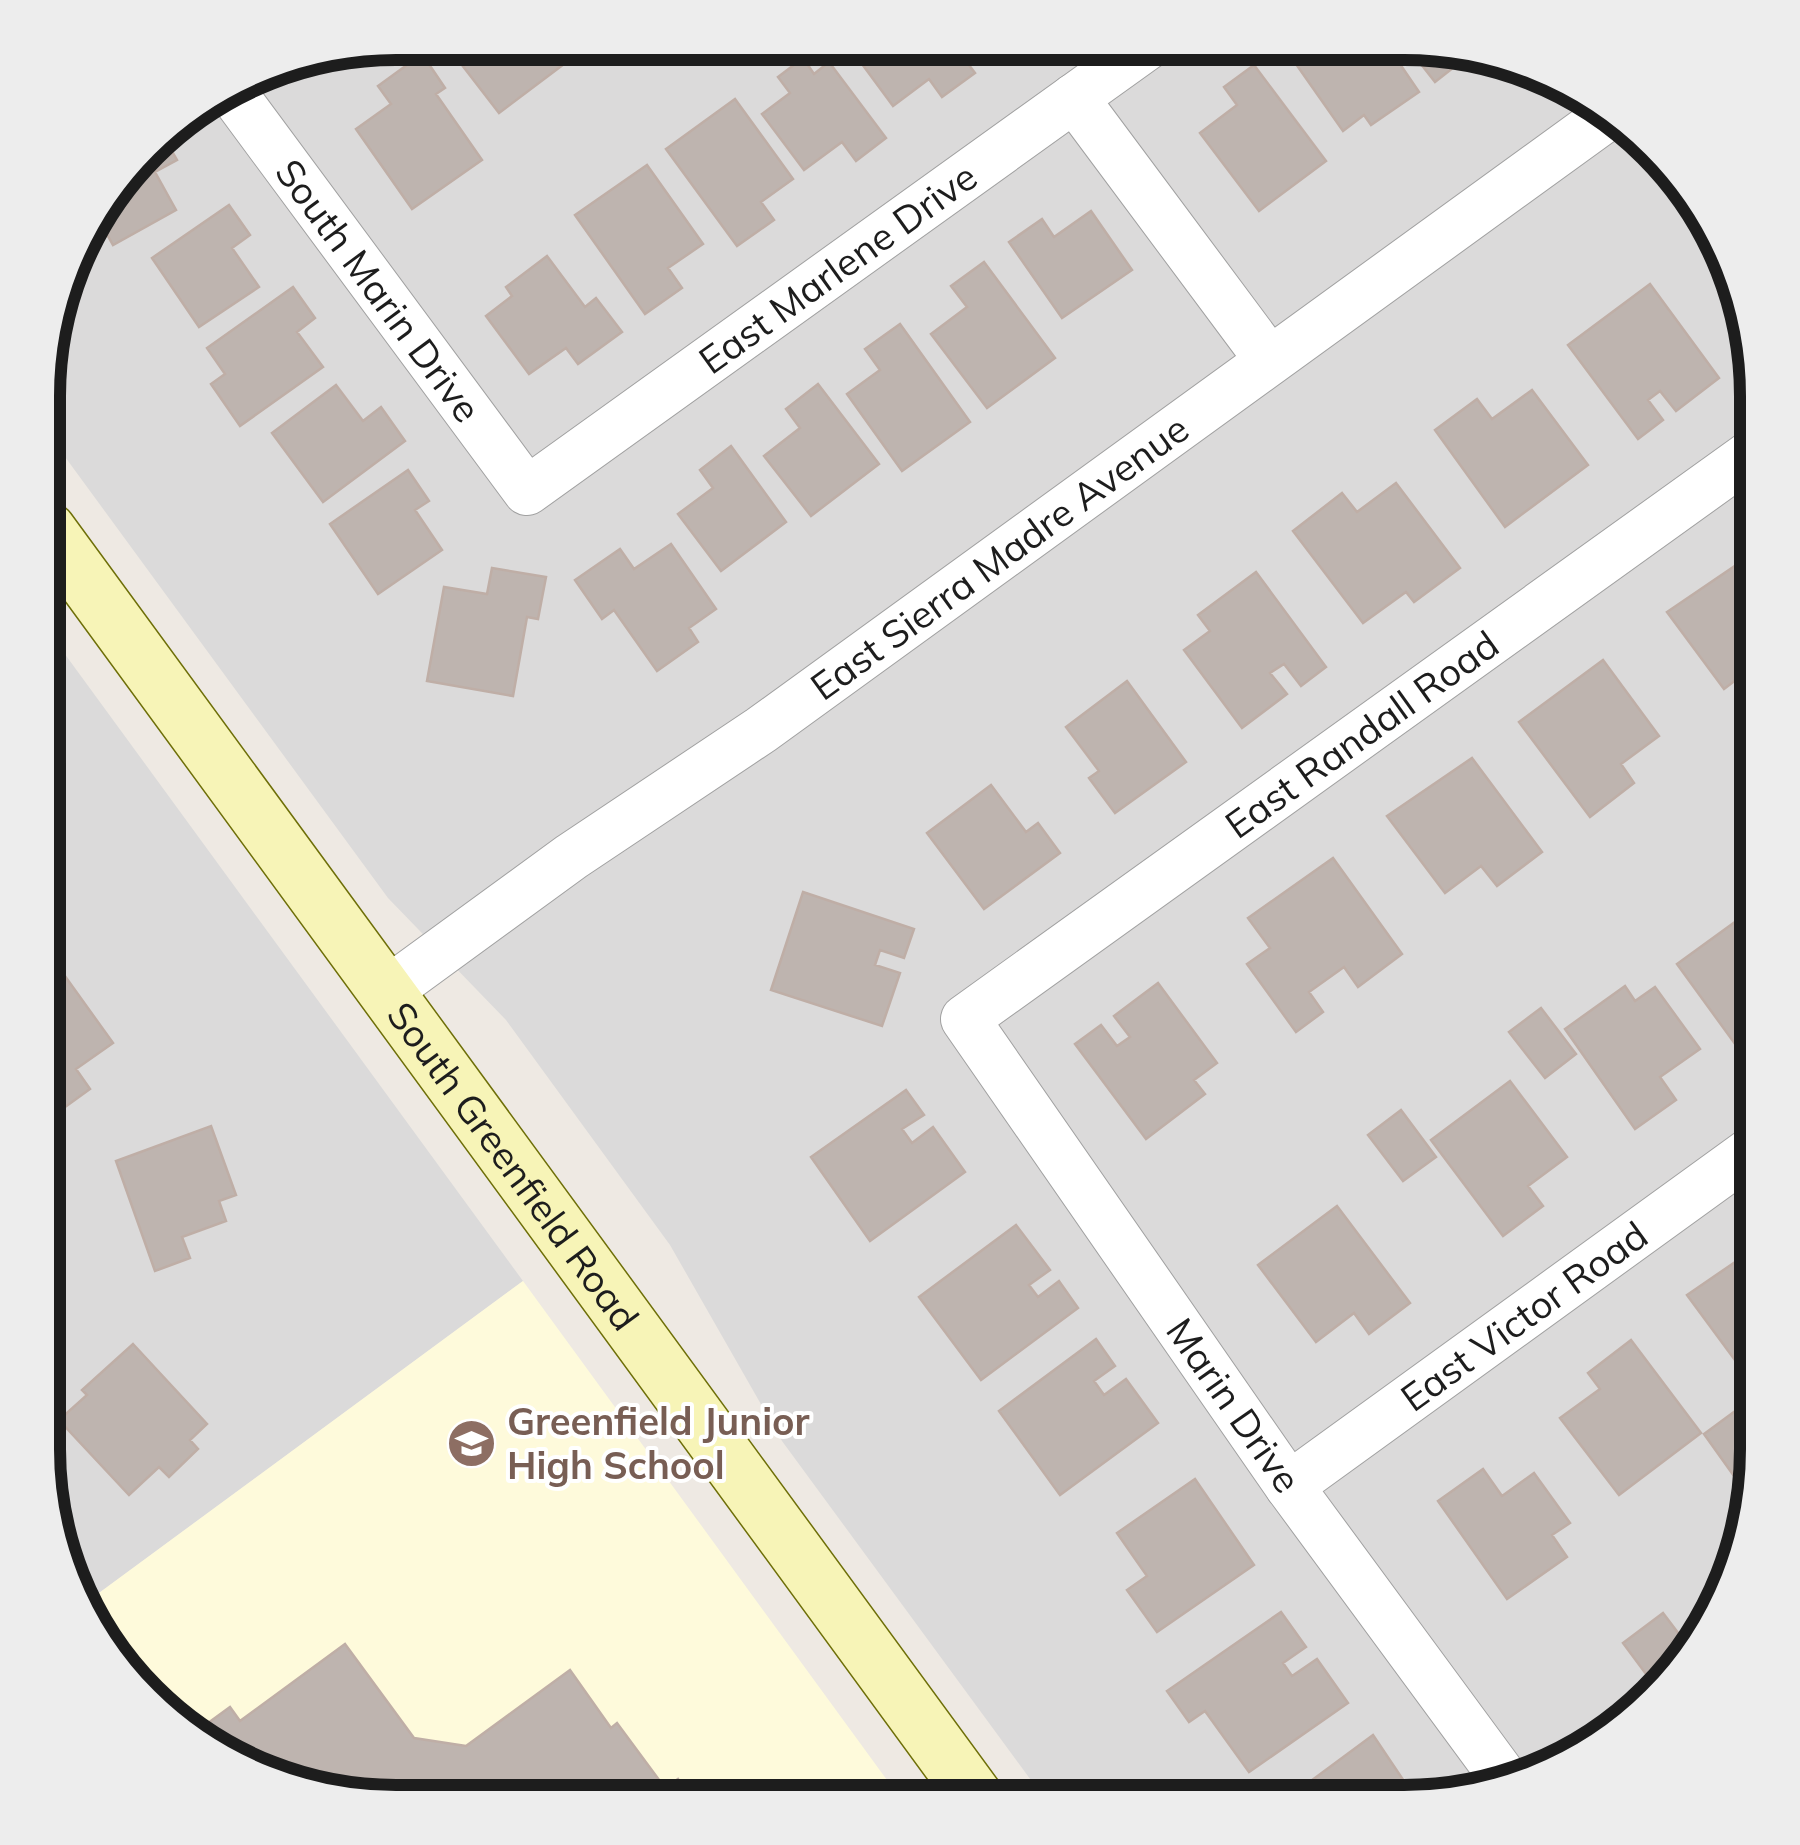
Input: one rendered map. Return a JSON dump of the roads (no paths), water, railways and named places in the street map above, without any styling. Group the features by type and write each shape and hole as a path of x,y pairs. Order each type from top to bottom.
{"main road":[{"name":"South Greenfield Road","path":"60,547 965,1784"}],"street":[{"name":"East Marlene Drive","path":"527,490 1126,60"},
{"path":"1074,98 1269,360"},
{"name":"South Marin Drive","path":"238,100 527,490"},
{"name":"East Sierra Madre Avenue","path":"386,992 571,857 761,730 1598,122"},
{"name":"East Randall Road","path":"966,1019 1739,463"},
{"name":"Marin Drive","path":"966,1019 1289,1486 1497,1771"},
{"name":"East Victor Road","path":"1289,1486 1739,1160"}],"place":[{"name":"Greenfield Junior High School","path":"472,1443"}]}
